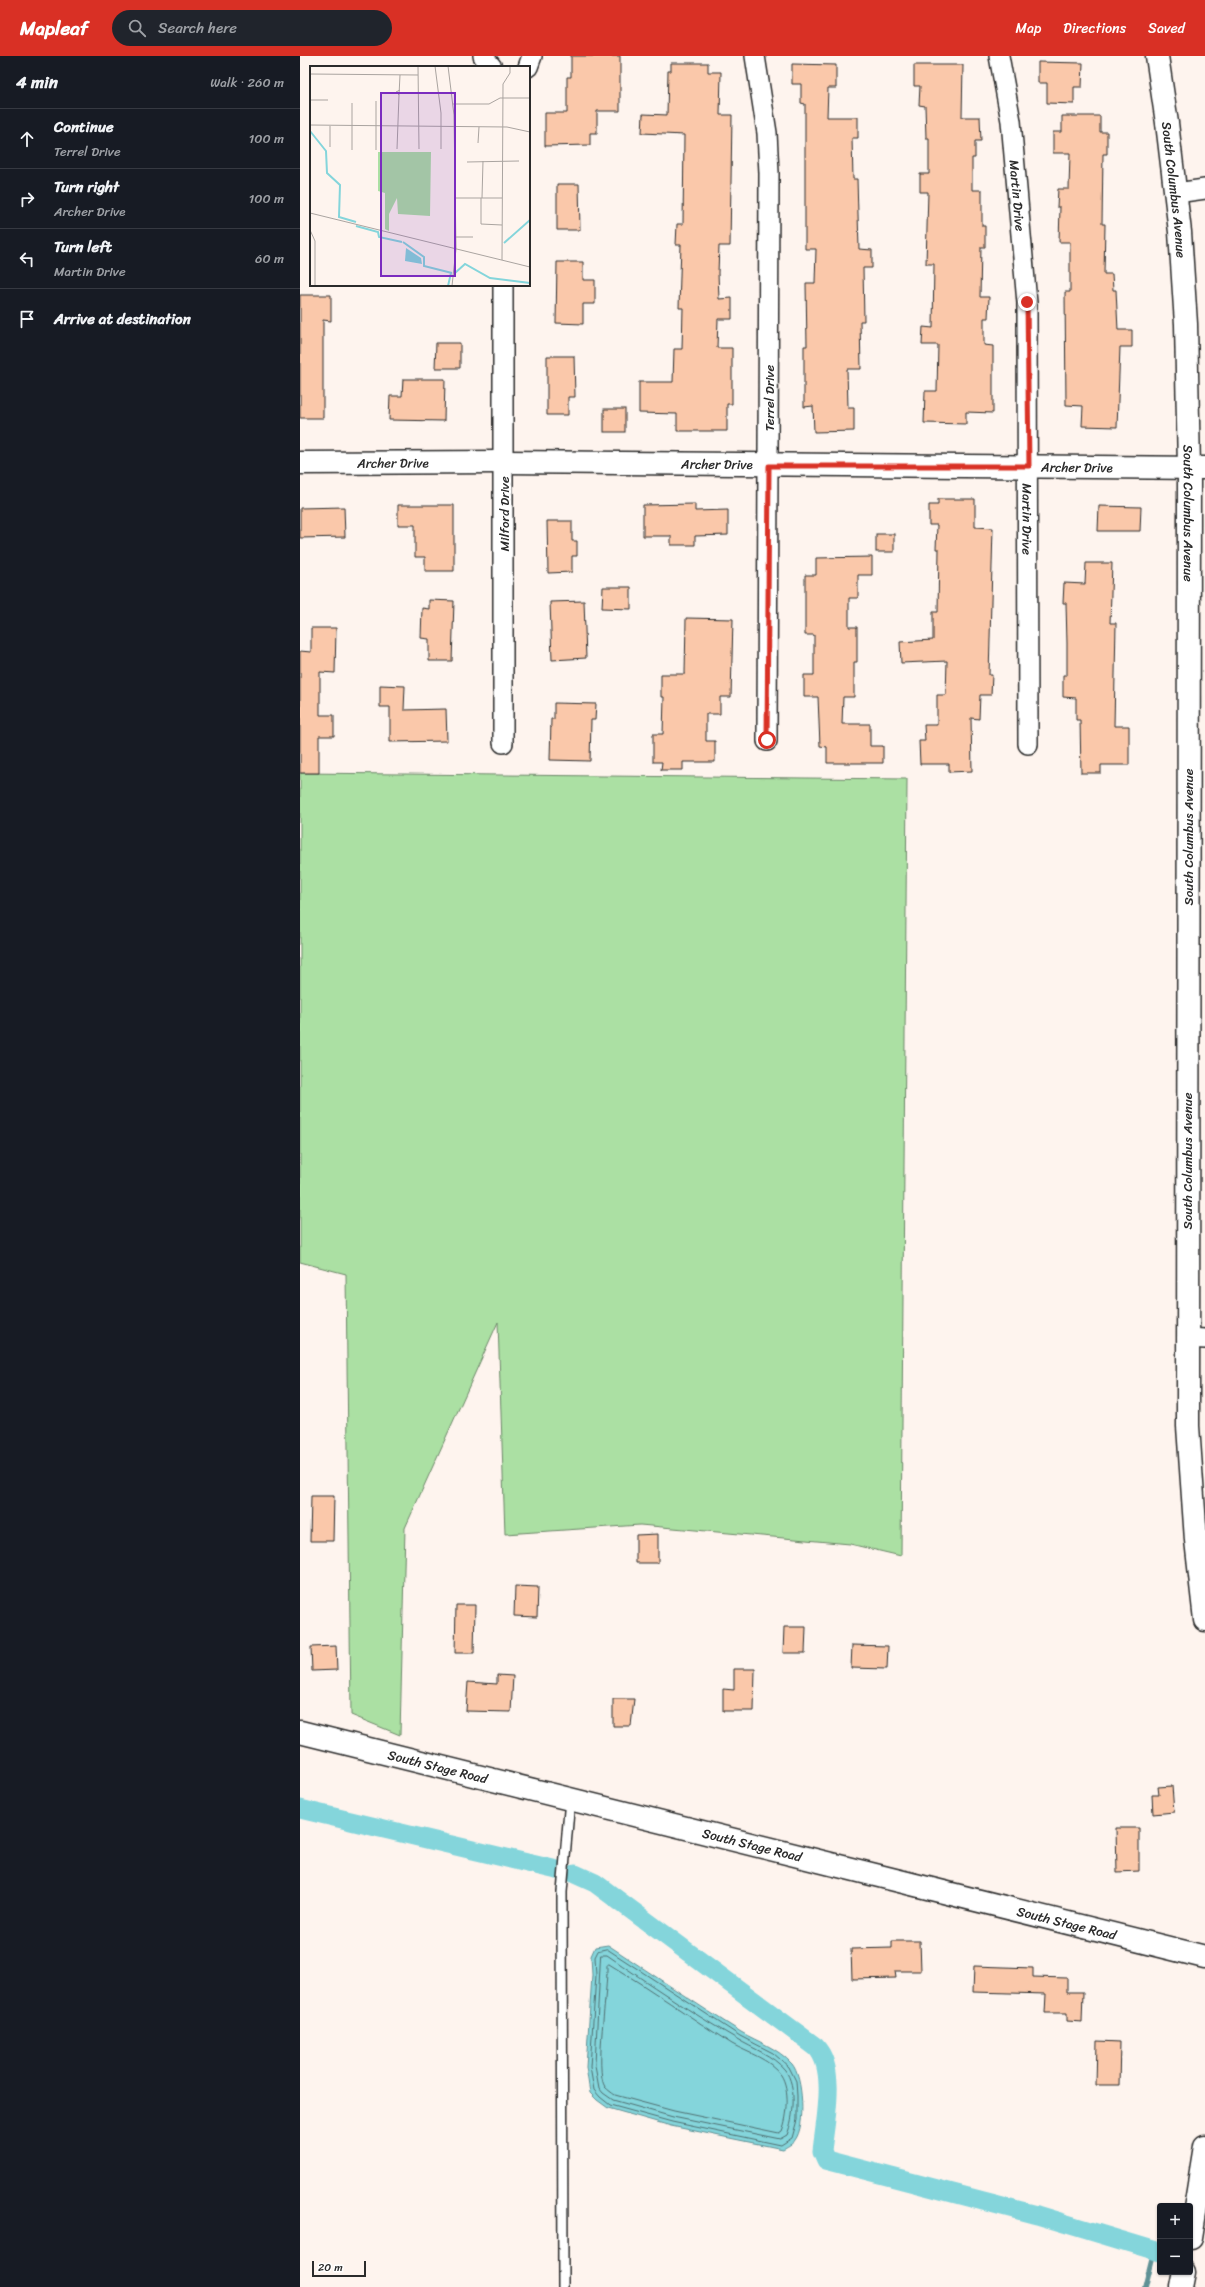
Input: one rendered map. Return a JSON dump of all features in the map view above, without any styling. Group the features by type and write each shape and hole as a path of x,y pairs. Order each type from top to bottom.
{"main road":[{"name":"South Columbus Avenue","path":"1157,56 1176,193 1197,468 1196,1338 1188,1426 1196,1540 1205,1620"},
{"name":"Archer Drive","path":"300,462 504,462 769,466 1029,466 1197,468"},
{"name":"South Stage Road","path":"300,1732 1205,1957"},
{"path":"1193,2220 1205,2146"},
{"path":"1181,2287 1183,2275"}],"street":[{"path":"483,56 491,66"},
{"path":"528,66 532,56"},
{"name":"Terrel Drive","path":"755,56 767,133 769,173 767,740"},
{"name":"Martin Drive","path":"998,56 1011,121 1027,302 1029,466 1028,744"},
{"path":"1176,193 1205,189"},
{"name":"Milford Drive","path":"503,286 503,743"}],"lane":[{"path":"564,2287 562,1892 570,1799"}],"green space":[{"path":"300,773 907,779 901,1556 850,1544 640,1525 505,1534 498,1322 405,1528 400,1735 351,1715 346,1274 300,1262"}],"water":[{"path":"608,1945 741,2032 774,2049 792,2064 799,2079 802,2102 801,2124 793,2143 783,2149 671,2126 608,2108 590,2093 586,2067 592,1975 591,1956 595,1947"}],"building":[{"path":"571,56 620,56 620,111 597,111 597,133 590,133 590,145 545,146 545,113 567,113 567,77 571,77"},
{"path":"1038,62 1083,63 1082,87 1074,87 1074,104 1047,103 1047,83 1038,83"},
{"path":"671,63 708,63 708,72 721,72 720,115 732,115 730,246 719,246 718,273 719,299 732,298 732,319 718,319 717,348 732,348 732,404 727,404 727,431 677,431 677,414 639,413 639,382 673,382 674,349 682,349 683,308 679,308 681,245 676,245 677,224 683,224 684,135 642,133 643,114 667,115 668,71 671,71"},
{"path":"792,64 836,65 836,88 828,88 827,117 858,117 858,138 852,138 853,179 857,179 859,249 872,250 872,268 863,268 864,321 860,321 861,369 847,369 848,408 854,408 854,431 814,432 813,406 804,407 804,346 807,346 806,283 815,283 816,249 805,249 805,104 801,103 801,84 792,84"},
{"path":"914,65 963,65 962,117 980,117 981,141 975,141 975,158 972,158 972,190 982,190 982,226 985,226 985,247 981,247 980,297 989,297 988,318 984,318 984,345 993,346 993,413 966,412 966,424 924,423 925,391 937,391 938,345 922,345 923,327 933,328 934,264 926,264 928,192 920,192 920,174 929,174 929,138 926,138 925,106 919,105 920,86 914,86"},
{"path":"1062,116 1100,116 1100,132 1107,132 1107,154 1103,154 1102,224 1105,224 1104,274 1112,274 1113,290 1116,290 1118,330 1132,330 1132,347 1120,347 1117,427 1082,426 1083,406 1066,405 1065,292 1070,292 1070,242 1059,242 1060,207 1057,207 1058,189 1069,189 1070,153 1053,153 1053,132 1062,132"},
{"path":"557,184 579,184 580,230 557,230"},
{"path":"557,262 583,262 583,280 595,280 595,304 583,304 583,324 556,323"},
{"path":"300,295 331,295 331,321 323,320 323,418 300,418"},
{"path":"436,343 460,343 460,368 435,368"},
{"path":"547,356 574,356 575,397 568,397 568,415 547,415"},
{"path":"403,379 445,379 444,421 389,420 390,396 402,396"},
{"path":"604,409 625,409 625,432 604,432"},
{"path":"938,499 975,499 975,527 993,528 989,675 992,675 991,695 980,695 979,719 971,718 972,771 949,772 949,764 920,764 919,741 925,741 924,725 937,725 937,695 946,695 947,661 901,663 900,642 933,640 933,612 938,612 939,549 936,549 937,525 929,525 929,505 938,505"},
{"path":"695,504 695,511 728,510 728,535 695,536 695,545 671,545 671,536 643,536 643,505"},
{"path":"398,505 454,505 454,571 425,571 425,557 415,557 415,525 398,525"},
{"path":"1099,506 1141,507 1140,531 1098,531"},
{"path":"344,507 345,537 300,538 300,508"},
{"path":"547,521 572,521 572,541 577,541 577,556 572,556 572,572 548,573"},
{"path":"876,534 894,534 894,552 876,552"},
{"path":"872,557 872,575 858,575 858,598 849,598 849,627 857,627 857,662 854,662 854,697 843,697 842,724 870,724 870,746 883,746 883,763 827,763 827,747 820,746 818,697 804,697 804,675 814,675 814,635 805,635 805,575 816,575 816,558"},
{"path":"1086,563 1112,563 1110,623 1116,623 1114,726 1129,726 1129,765 1101,765 1101,773 1081,773 1080,720 1076,720 1076,698 1063,697 1063,675 1067,675 1066,603 1063,603 1064,583 1085,584"},
{"path":"603,587 631,587 631,609 602,608"},
{"path":"429,600 454,601 452,661 429,661 429,639 421,638 422,608 429,609"},
{"path":"584,601 586,658 552,660 550,602"},
{"path":"686,618 733,619 731,697 720,697 720,714 706,714 706,741 715,741 715,762 683,762 683,770 661,770 662,762 653,762 653,734 663,734 664,697 661,697 661,674 685,674"},
{"path":"311,628 336,628 335,673 320,672 320,715 334,715 334,736 319,736 319,773 300,773 300,651 311,652"},
{"path":"380,685 405,686 404,710 446,709 447,741 390,742 390,707 380,707"},
{"path":"554,703 596,704 595,720 591,720 590,761 550,760 551,719 554,719"},
{"path":"311,1496 334,1496 333,1541 310,1541"},
{"path":"658,1534 658,1563 636,1563 636,1535"},
{"path":"515,1586 538,1587 537,1617 514,1616"},
{"path":"456,1605 475,1605 474,1653 455,1653"},
{"path":"784,1627 806,1627 805,1653 783,1653"},
{"path":"852,1645 888,1646 887,1669 851,1668"},
{"path":"336,1646 337,1670 312,1671 311,1647"},
{"path":"734,1669 755,1669 754,1711 723,1711 723,1689 734,1690"},
{"path":"497,1675 513,1676 511,1712 466,1711 468,1682 497,1684"},
{"path":"613,1699 634,1699 631,1726 613,1726"},
{"path":"1172,1786 1174,1812 1153,1814 1152,1795 1159,1795 1158,1787"},
{"path":"1116,1828 1139,1828 1139,1871 1117,1872"},
{"path":"892,1941 920,1941 921,1971 895,1971 896,1978 852,1979 851,1949 892,1948"},
{"path":"974,1966 1033,1968 1033,1977 1067,1978 1067,1992 1083,1992 1082,2022 1067,2021 1067,2013 1045,2013 1046,1994 973,1992"},
{"path":"1097,2041 1120,2042 1119,2085 1096,2085"}],"waterway":[{"path":"300,1809 557,1870"},
{"path":"575,1874 595,1883 816,2047 826,2068 828,2082 827,2111 822,2151 826,2160 1037,2215 1157,2251"},
{"path":"1145,2287 1154,2251"}],"route":[{"path":"767,740 769,466 1029,466 1027,302"}]}
